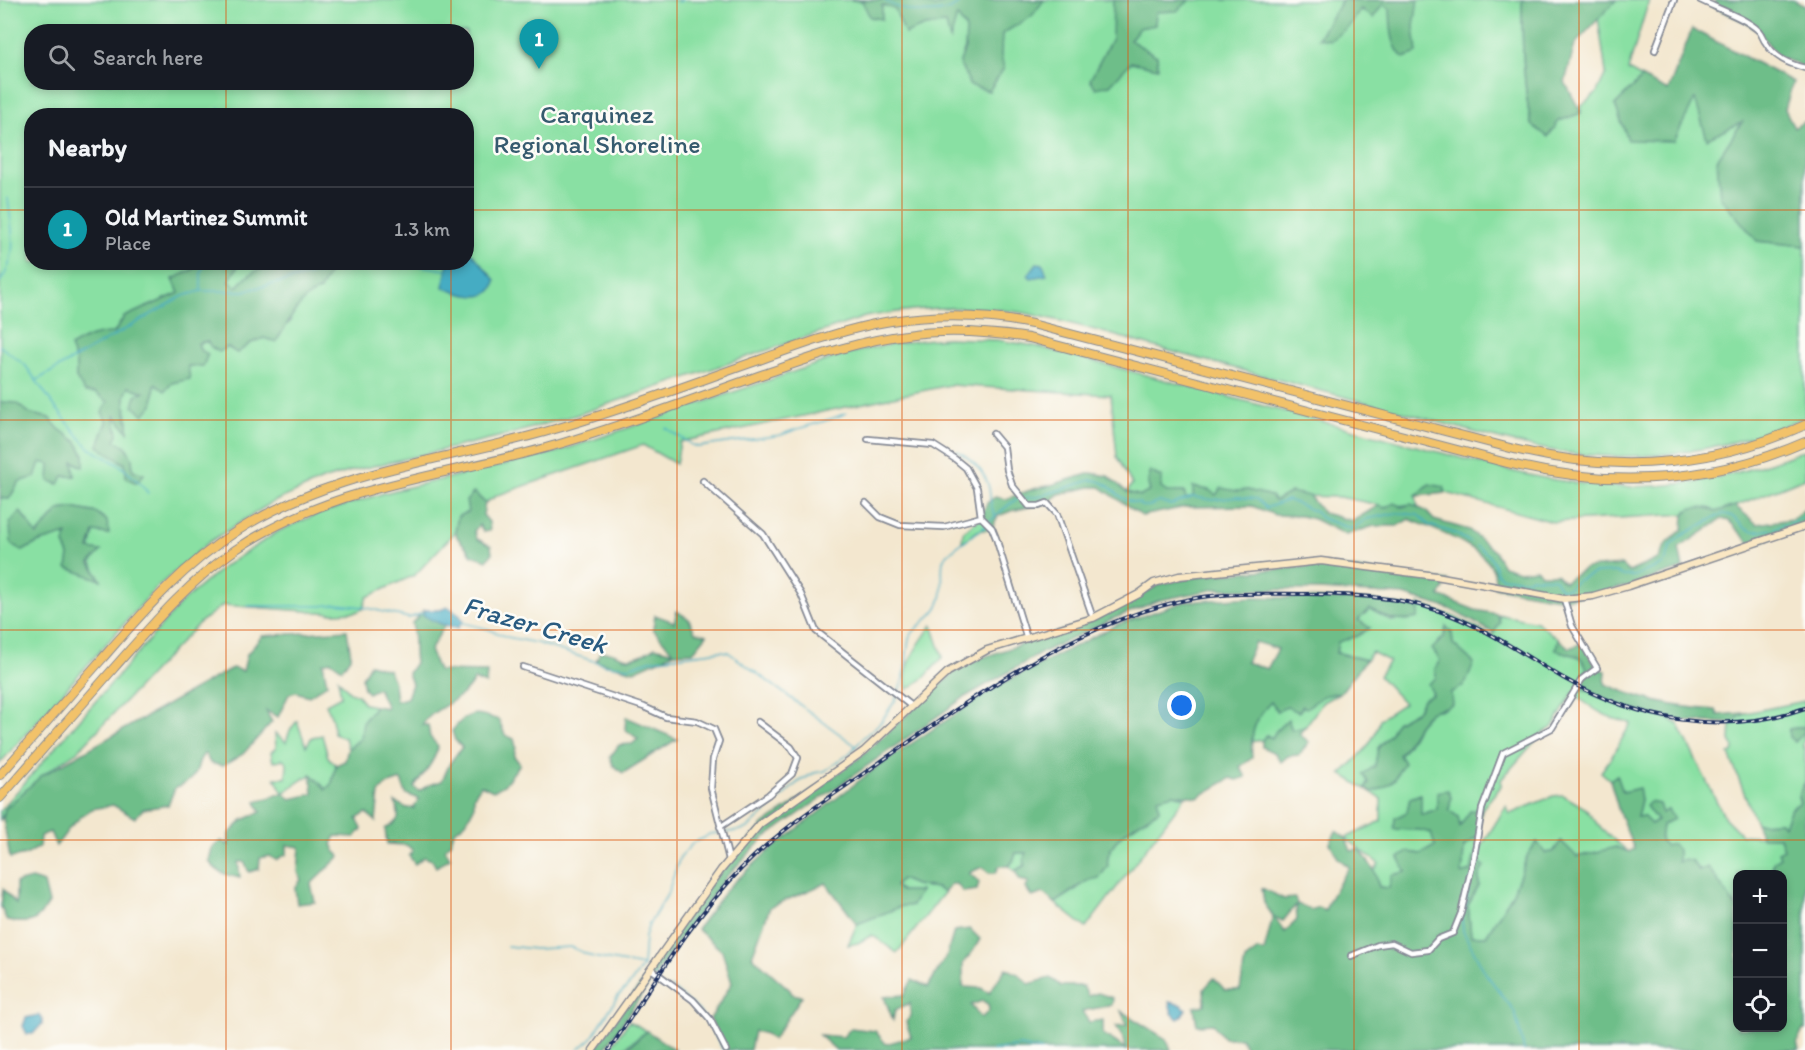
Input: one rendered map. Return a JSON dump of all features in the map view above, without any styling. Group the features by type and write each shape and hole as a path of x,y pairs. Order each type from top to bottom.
{"highway":[{"path":"0,775 168,586 218,544 274,509 304,495 345,481 558,429 827,337 880,323 956,316 1032,324 1514,449 1578,461 1632,464 1701,458 1754,445 1805,425"},
{"path":"0,798 152,624 183,592 225,558 280,523 341,498 564,442 824,354 877,339 920,333 964,332 1040,340 1497,461 1572,476 1627,480 1693,475 1747,464 1805,442"}],"street":[{"path":"1655,50 1674,0"},
{"path":"1700,0 1747,23 1759,31 1777,56 1789,64 1805,68"},
{"path":"993,434 1004,447 1007,470 1012,485 1019,494 1029,506 1047,503 1057,514 1093,618"},
{"path":"868,440 933,445 966,468 977,488 981,517 992,528 1027,639"},
{"path":"703,481 763,534 801,594 816,631 911,706"},
{"path":"866,503 880,517 900,525 944,527 981,517"},
{"path":"593,1050 729,861 760,824 864,751 948,672 987,650 1093,618 1139,594 1154,583 1179,576 1321,561 1436,576 1564,599 1593,596 1628,586 1805,525"},
{"path":"1351,956 1378,945 1392,943 1411,952 1428,950 1438,939 1453,933 1461,913 1482,809 1503,753 1552,728 1582,679 1597,668 1572,626 1564,599"},
{"path":"524,667 644,707 666,717 697,721 714,729 719,741 713,759 711,788 729,861"},
{"path":"720,827 768,795 792,774 798,758 791,747 758,722"},
{"path":"651,969 693,1000 710,1019 726,1050"}],"green space":[{"name":"Carquinez Regional Shoreline","path":"0,0 1522,0 1526,93 1531,124 1559,121 1581,112 1581,106 1596,94 1606,73 1598,18 1616,0 1649,0 1628,70 1642,78 1615,105 1695,98 1743,122 1757,241 1805,246 1805,417 1726,444 1672,454 1588,455 1517,443 1073,324 1024,313 984,308 944,308 865,317 573,416 511,434 352,471 325,479 271,503 209,542 156,588 0,763 0,498 9,499 19,482 34,477 40,462 50,464 63,476 75,476 72,461 83,467 84,455 77,442 59,429 49,418 31,414 16,403 0,402","holes":["24,108 474,108 474,270 225,270 229,281 236,287 243,280 291,321 276,342 264,338 251,343 237,353 218,344 198,343 200,350 172,383 155,383 153,404 145,392 129,387 125,398 128,430 114,412 115,441 132,459 133,470 98,446 107,422 109,402 76,378 76,362 114,333 124,317 179,293 173,279 192,270 24,270","72,508 97,513 109,534 94,532 91,546 91,561 100,579 68,568 69,555 64,544 68,533 37,543 23,551 10,523 20,511 37,536 59,510"]},
{"path":"850,0 917,0 935,7 949,0 1044,0 1032,16 1002,34 1001,56 1004,68 989,91 969,85 959,64 965,48 966,29 957,16 950,40 946,24 925,26 905,34 895,9 882,5 882,19 870,17 862,1"},
{"path":"1113,0 1190,0 1177,11 1156,12 1155,25 1139,28 1130,40 1157,56 1158,68 1131,62 1110,85 1096,88 1090,80 1112,38"},
{"path":"1342,0 1418,0 1414,26 1417,53 1404,58 1399,53 1392,35 1390,9 1383,4 1373,18 1361,9 1349,26 1331,40 1318,38"},
{"path":"1522,0 1616,0 1575,44 1565,82 1581,113 1559,121 1548,137 1531,124 1526,93"},
{"path":"1715,0 1793,0 1805,6 1805,68 1777,56 1759,31 1716,8"},
{"path":"1692,29 1793,82 1785,109 1794,128 1805,121 1805,246 1757,241 1720,197 1717,160 1742,122 1707,139 1695,99 1674,141 1628,140 1615,105 1642,78 1668,91"},
{"path":"192,270 236,270 229,281 236,287 260,270 328,270 329,273 320,290 307,297 295,311 276,342 264,338 251,343 237,353 228,347 219,352 207,341 198,343 200,350 208,354 203,366 188,366 190,379 172,383 165,391 155,384 153,404 144,415 133,406 136,396 144,392 129,387 125,398 128,432 114,414 118,434 115,441 126,446 132,459 133,470 144,474 137,483 126,478 125,464 98,446 107,422 102,412 108,402 96,393 85,392 76,378 76,362 70,347 91,336 114,333 124,317 179,293 173,279"},
{"path":"947,338 997,340 1035,346 1547,479 1622,487 1658,486 1729,475 1805,450 1805,478 1715,512 1711,508 1687,511 1684,514 1553,522 1446,493 1444,487 1416,496 1418,507 1411,504 1384,508 1340,497 1301,496 1291,492 1275,502 1248,490 1186,499 1184,492 1168,493 1161,488 1162,478 1150,472 1148,484 1150,491 1141,496 1127,492 1132,484 1117,457 1111,395 950,385 680,442 676,464 643,445 498,495 485,503 474,493 468,512 458,516 455,532 415,575 367,597 363,609 356,612 333,613 223,605 198,624 78,751 41,776 6,809 0,821 0,811 182,602 223,567 279,531 315,515 384,493 557,452 840,356 893,344"},
{"path":"0,402 16,403 31,414 49,418 59,429 77,442 84,455 84,467 73,461 75,476 63,476 59,484 49,481 50,464 40,462 35,477 19,482 9,499 0,498"},
{"path":"1150,471 1162,478 1161,488 1167,492 1184,492 1186,499 1193,497 1193,487 1209,490 1216,495 1221,488 1237,491 1248,490 1271,496 1275,501 1291,492 1309,496 1323,513 1353,521 1379,505 1384,508 1395,503 1402,507 1411,504 1426,511 1434,520 1469,530 1495,552 1503,566 1519,571 1537,569 1541,574 1556,574 1564,582 1586,568 1621,565 1629,572 1658,559 1666,544 1683,529 1685,513 1700,507 1709,508 1715,512 1735,506 1757,524 1792,519 1805,509 1805,526 1752,545 1729,521 1722,519 1679,548 1683,568 1628,586 1564,599 1495,587 1494,573 1481,555 1458,540 1409,519 1397,526 1374,526 1346,535 1314,519 1275,515 1252,506 1186,507 1142,516 1100,487 1059,494 1047,503 1011,511 998,516 992,528 981,517 987,503 995,497 1006,499 1091,473 1108,476 1127,492 1141,496 1150,491 1148,484"},
{"path":"1429,484 1444,487 1446,493 1416,496"},
{"path":"474,492 485,503 483,515 489,522 490,531 484,532 479,525 474,531 477,539 491,546 492,554 487,560 472,555 458,539 456,532 458,516 468,512 466,501"},
{"path":"72,508 97,513 107,521 109,534 94,532 89,549 101,551 90,563 101,580 67,568 69,555 64,544 67,534 37,543 23,551 11,544 10,523 20,511 37,535 59,510"},
{"path":"981,517 992,528 978,531 962,542 963,532"},
{"path":"1327,565 1449,581 1439,596 1475,610 1497,614 1500,622 1494,633 1450,609 1404,595 1319,590 1216,589 1160,600 1110,620 1043,652 965,697 763,839 727,876 681,937 604,1050 595,1050 710,884 764,824 857,760 957,670 981,658 1096,619 1161,584 1207,575"},
{"path":"1253,597 1371,600 1419,608 1418,618 1403,620 1388,618 1370,609 1358,620 1370,628 1357,636 1338,642 1336,653 1366,660 1341,692 1323,696 1306,708 1303,706 1299,712 1287,707 1277,711 1271,702 1261,714 1254,728 1252,758 1240,767 1246,777 1237,780 1231,778 1198,797 1173,794 1158,798 1159,810 1124,833 1111,848 1108,866 1099,878 1081,884 1055,903 1043,893 1032,897 1026,888 1029,882 1020,880 1015,871 1025,865 1026,853 1016,853 1009,866 999,866 996,873 989,873 982,867 969,873 979,882 977,890 963,892 957,884 951,884 944,893 937,888 915,885 901,879 895,886 901,891 920,891 912,906 902,906 857,924 826,883 770,907 752,956 792,994 802,996 773,1040 766,1034 754,1031 750,1050 726,1050 710,1019 732,983 722,951 697,929 726,890 765,854 878,766 999,685 1118,624 1184,602","holes":["1255,642 1278,649 1267,669 1246,662"]},
{"path":"1419,604 1455,617 1492,636 1500,622 1497,614 1537,622 1558,639 1556,650 1580,657 1616,704 1669,719 1678,724 1725,818 1742,835 1780,837 1784,849 1781,856 1773,862 1772,870 1733,870 1733,903 1715,876 1678,862 1660,840 1667,810 1651,824 1637,817 1641,800 1623,793 1616,776 1610,780 1601,772 1631,723 1614,719 1600,712 1573,693 1552,728 1542,733 1501,780 1501,786 1482,809 1460,826 1458,817 1449,810 1451,798 1437,809 1420,815 1420,794 1410,798 1407,812 1394,829 1432,833 1435,846 1421,854 1408,852 1399,858 1407,873 1389,888 1379,887 1374,870 1379,864 1346,838 1381,821 1381,799 1371,792 1383,788 1395,779 1399,756 1419,724 1431,711 1445,709 1467,657 1453,644 1452,633 1446,627 1444,637 1437,643 1440,660 1435,669 1433,694 1423,699 1418,710 1396,722 1391,733 1378,748 1375,766 1365,789 1341,774 1370,743 1380,719 1404,703 1379,676 1389,661 1372,652 1366,660 1336,652 1338,641 1357,636 1370,628 1358,620 1370,609 1391,621 1418,618"},
{"path":"424,610 452,613 430,650 438,671 487,672 486,684 474,680 462,694 427,718 422,725 428,725 430,737 438,746 431,763 414,787 419,791 442,781 450,763 462,747 455,740 452,731 463,719 472,715 484,715 499,720 505,735 514,739 516,747 514,756 520,764 504,785 493,791 481,785 474,796 474,807 466,822 454,832 445,849 450,858 436,867 432,860 424,857 415,864 409,856 413,850 406,845 387,844 385,829 398,818 395,802 407,808 414,808 419,799 406,794 401,780 386,785 379,793 376,821 366,813 357,819 362,829 355,837 336,836 332,844 340,856 311,884 315,902 297,904 295,888 301,880 298,872 300,847 287,845 287,854 276,860 269,856 260,858 259,869 249,872 244,862 238,862 240,878 215,868 209,861 212,848 221,841 229,845 229,834 243,820 261,812 256,802 283,793 291,799 313,794 311,774 326,789 332,783 336,765 345,761 348,749 361,738 363,722 375,706 387,708 378,688 368,693 364,689 362,678 370,664 389,670 394,683 396,701 407,698 412,684 408,673 415,663 412,623"},
{"path":"677,611 689,619 695,632 707,635 693,652 674,653 634,671 596,661 600,652 632,658 655,647 673,652 653,629 655,615 674,622"},
{"path":"932,625 943,657 925,677 907,690 907,672 912,655"},
{"path":"1446,626 1452,633 1453,644 1474,663 1468,677 1464,685 1451,692 1452,704 1430,712 1421,721 1399,755 1404,763 1394,780 1383,788 1371,792 1365,789 1369,783 1363,774 1375,766 1378,748 1391,733 1396,722 1418,710 1423,699 1433,694 1428,684 1436,678 1435,669 1440,660 1432,649 1444,637"},
{"path":"347,630 351,656 342,669 331,661 323,663 327,684 309,696 296,692 289,694 278,717 266,711 272,722 243,754 223,766 210,763 205,753 192,777 175,788 168,805 143,809 135,818 113,805 92,809 71,826 56,846 50,832 40,836 39,847 26,855 10,858 3,818 5,809 41,776 232,668 243,671 247,654 262,636"},
{"path":"1558,639 1570,648 1582,643 1597,668 1606,671 1605,684 1619,690 1659,702 1716,710 1718,715 1746,713 1731,723 1681,721 1626,708 1581,688 1579,685 1587,668 1580,657 1556,650"},
{"path":"338,679 350,692 358,695 364,704 375,706 363,722 361,738 348,749 345,738 334,734 332,718 326,704 341,696"},
{"path":"1341,692 1323,702 1305,727 1292,730 1288,720 1272,738 1266,735 1262,740 1250,742 1258,720 1271,701 1288,706 1298,706 1322,696"},
{"path":"1805,701 1805,727 1789,729 1789,737 1795,742 1805,731 1803,747 1805,748 1805,782 1798,796 1800,803 1791,808 1784,826 1781,822 1756,823 1729,754 1733,753 1734,748 1730,740 1731,723 1746,713"},
{"path":"626,717 677,739 623,773 613,765 610,757 619,745 632,744 638,739 625,729"},
{"path":"1288,719 1292,730 1305,727 1299,734 1309,742 1299,755 1288,756 1281,762 1275,753 1262,747 1262,740 1266,735 1272,738"},
{"path":"297,721 306,746 312,737 322,735 328,757 336,765 332,783 326,790 311,775 283,793 275,778 286,778 287,764 283,759 273,762 271,752 276,748 275,733 286,742 290,730"},
{"path":"1805,727 1805,731 1795,742 1789,737 1789,729"},
{"path":"1617,775 1623,792 1639,788 1641,800 1637,817 1643,816 1651,824 1657,821 1646,806 1650,802 1659,804 1662,813 1668,810 1674,819 1662,825 1660,840 1666,846 1672,844 1678,850 1678,862 1684,859 1692,861 1699,871 1708,867 1733,902 1733,1032 1787,1032 1787,870 1772,870 1773,862 1780,857 1778,852 1784,849 1780,837 1762,837 1756,823 1781,822 1784,826 1791,808 1800,803 1798,796 1805,782 1805,1030 1797,1043 1799,1050 1666,1050 1665,1048 1663,1050 1246,1050 1241,1038 1224,1038 1213,1024 1197,1025 1194,1007 1205,1005 1204,989 1214,978 1225,990 1240,990 1245,960 1258,950 1264,952 1273,916 1264,903 1262,888 1284,899 1295,898 1297,904 1311,910 1318,907 1325,911 1349,867 1338,858 1330,843 1336,831 1346,838 1351,851 1360,849 1374,870 1379,887 1389,888 1392,875 1406,872 1399,858 1408,852 1421,854 1435,846 1431,833 1420,830 1394,829 1395,818 1407,812 1410,798 1421,794 1421,815 1437,809 1437,792 1448,790 1451,798 1449,810 1458,817 1460,826 1470,811 1482,809 1478,836 1464,847 1462,874 1471,871 1474,857 1484,866 1479,876 1479,886 1468,905 1471,936 1486,936 1513,893 1528,854 1537,842 1545,853 1553,852 1561,841 1577,857 1616,847 1629,852 1634,849 1619,812 1610,780","holes":["1296,905 1297,920 1285,932 1274,917 1283,921"]},
{"path":"1173,794 1185,797 1086,928 1055,903 1076,890 1094,874 1105,861 1112,843 1134,825 1159,810 1157,798"},
{"path":"1563,795 1585,808 1602,830 1629,852 1616,847 1577,857 1553,852 1544,853 1537,842 1528,854 1513,893 1486,936 1471,936 1468,905 1479,886 1479,876 1471,871 1462,875 1464,847 1478,836 1476,855 1506,806 1510,814 1553,796"},
{"path":"1016,853 1027,853 1025,865 1015,871 1009,866"},
{"path":"31,879 44,883 49,903 32,921 7,921 1,907 3,889 16,904 16,883"},
{"path":"901,879 915,885 937,888 944,893 897,953 872,935 858,943 848,945 857,924 902,906 920,892 902,891 894,886"},
{"path":"970,929 980,939 963,963 963,987 981,988 989,993 1006,968 1018,974 1029,984 1050,978 1061,986 1083,986 1088,996 1098,993 1113,998 1112,1005 1082,1011 1089,1022 1103,1020 1103,1034 1126,1049 1124,1039 1116,1026 1127,1025 1121,1011 1166,1039 1171,1050 836,1050 819,1035 843,1037 851,1028 875,1031 886,1044 911,1037 906,1022 911,1016 910,1003 895,1010 893,1020 884,997 904,995 912,980 928,987 947,955 954,931","holes":["982,1001 988,1004 989,1011 981,1018 971,1005"]},
{"path":"629,1021 647,1031 621,1050 609,1050"},
{"path":"647,1031 675,1050 625,1050"}],"water":[{"path":"474,255 495,280 493,288 482,295 466,295 443,287 447,270 474,270"},
{"path":"1037,263 1043,264 1047,275 1031,278 1028,275"},
{"path":"448,607 458,613 463,620 458,628 440,624 423,615 425,610 440,610"},
{"path":"1169,1002 1182,1005 1186,1009 1178,1019 1172,1013"},
{"path":"38,1015 42,1019 42,1024 33,1034 27,1034 23,1026 26,1018"}],"waterway":[{"path":"678,2 684,0"},
{"path":"884,0 907,10 925,12 950,9 962,0"},
{"path":"0,282 10,261 13,241 8,198"},
{"path":"201,291 202,270"},
{"path":"37,380 183,296 201,291 244,291 326,270"},
{"name":"Frazer Creek","path":"0,346 25,365 56,408 91,449 121,466 148,493"},
{"path":"666,428 698,447 781,435 846,413"},
{"path":"957,451 972,461 985,477 991,506 996,516"},
{"path":"1024,498 1037,497 1091,480 1104,483 1124,499 1139,503 1141,506 1160,502 1171,505 1193,497 1213,500 1237,497 1256,499 1266,508 1288,500 1314,511 1321,518 1352,529 1366,519 1397,513 1418,515 1429,525 1454,533 1470,542"},
{"path":"578,1050 592,1038 618,996 643,966 645,937 649,924 667,895 680,857 694,842 709,834 748,828 797,783 814,773 825,771 849,754 880,723 895,701 904,677 909,638 939,604 942,593 943,560 952,550 1019,498"},
{"path":"1476,546 1488,554 1501,577 1526,580 1532,577 1555,579 1561,589 1568,588 1578,580 1595,573 1616,572 1623,576 1634,576 1662,565 1671,545 1681,536 1722,514 1733,517 1750,531 1785,525 1805,516"},
{"name":"Frazer Creek","path":"247,606 337,604 363,607 409,618 423,613"},
{"name":"Frazer Creek","path":"460,622 606,665 629,667 650,660 728,652 856,746"},
{"path":"1556,728 1575,699"},
{"path":"1471,879 1462,920 1463,931 1486,974 1515,1012 1524,1050"},
{"path":"507,946 535,949 571,947 593,957 643,966"},
{"path":"654,975 660,979"},
{"path":"671,987 697,1009 708,1022 723,1050"},
{"path":"992,1050 1020,1046 1041,1050"}],"railway":[{"path":"609,1050 671,956 704,911 741,869 775,838 957,709 1033,661 1113,622 1155,608 1196,598 1238,594 1325,594 1391,599 1423,606 1455,617 1487,632 1591,693 1650,714 1681,720 1743,721 1774,717 1805,708"}],"place":[{"name":"Old Martinez Summit","path":"539,69"}]}
